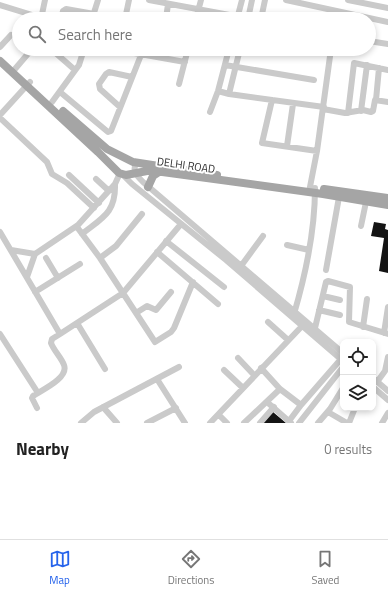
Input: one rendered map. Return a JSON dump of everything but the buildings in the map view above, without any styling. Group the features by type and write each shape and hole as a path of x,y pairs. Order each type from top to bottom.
{"main road":[{"path":"0,54 108,162 121,173"},
{"path":"0,61 114,153 136,163 312,190 388,198"},
{"path":"108,162 114,153"},
{"name":"DELHI ROAD","path":"121,173 135,174 147,171 159,172 312,190 339,197 388,205"},
{"path":"148,187 153,176 159,172"}],"street":[{"path":"3,0 0,6 19,12"},
{"path":"43,12 45,0"},
{"path":"94,12 98,0"},
{"path":"126,12 129,0"},
{"path":"149,0 211,12"},
{"path":"197,12 201,0"},
{"path":"239,12 242,0"},
{"path":"250,12 252,0"},
{"path":"262,12 265,0"},
{"path":"286,0 340,12"},
{"path":"348,12 348,0 388,8"},
{"path":"167,12 168,4"},
{"path":"63,12 66,9 78,12"},
{"path":"376,20 388,22"},
{"path":"0,47 11,35"},
{"path":"376,42 388,44"},
{"path":"16,69 26,56"},
{"path":"59,56 75,70"},
{"path":"52,102 79,65 82,56"},
{"path":"60,92 108,132 111,131 141,56"},
{"path":"147,56 185,62"},
{"path":"179,84 186,56"},
{"path":"210,112 218,91 227,56"},
{"path":"229,94 239,56"},
{"path":"293,318 309,250 312,190 330,56"},
{"path":"348,113 353,64 356,62 388,70"},
{"path":"225,65 314,80"},
{"path":"361,111 367,65"},
{"path":"218,91 348,113 361,111 372,112 376,100 379,68"},
{"path":"120,107 100,89 99,84 106,74 110,72 132,77"},
{"path":"0,115 29,84"},
{"path":"272,100 262,143 317,151"},
{"path":"376,100 388,102"},
{"path":"287,146 293,104"},
{"path":"0,118 47,162 52,174 67,183 94,208"},
{"path":"136,163 135,174 148,187 295,312 304,324 340,355"},
{"path":"27,277 35,254 77,227 115,184 121,173 132,184 226,260 293,318 314,328 340,355"},
{"path":"69,175 99,203"},
{"path":"96,179 109,191"},
{"path":"82,234 109,211 115,196 115,184"},
{"path":"326,270 339,197"},
{"path":"361,226 366,202"},
{"path":"100,258 116,246 142,214"},
{"path":"37,408 32,397 60,378 63,374 63,364 51,343 52,339 123,293 180,224"},
{"path":"77,227 100,258 154,341 157,342 174,328 192,282"},
{"path":"0,232 60,334"},
{"path":"241,266 262,236"},
{"path":"166,241 224,287"},
{"path":"287,245 309,250"},
{"path":"11,250 35,254"},
{"path":"157,252 218,304"},
{"path":"46,258 58,278"},
{"path":"36,292 80,264"},
{"path":"314,328 326,282 328,281 350,287 348,321 350,323 386,333 388,307"},
{"path":"136,313 147,306 156,310 171,292"},
{"path":"322,296 340,300"},
{"path":"363,327 367,299"},
{"path":"319,310 340,315"},
{"path":"268,322 288,340"},
{"path":"77,323 105,369"},
{"path":"210,423 304,324"},
{"path":"0,334 38,393"},
{"path":"376,380 385,371 388,357"},
{"path":"238,358 254,375"},
{"path":"267,402 290,422 301,405 340,359"},
{"path":"81,423 94,412 179,367"},
{"path":"261,368 280,389 301,405"},
{"path":"224,370 243,388"},
{"path":"299,423 340,371"},
{"path":"157,379 185,423"},
{"path":"376,383 388,391"},
{"path":"376,385 388,400"},
{"path":"244,423 280,389"},
{"path":"318,423 328,412 340,393"},
{"path":"103,407 117,423"},
{"path":"260,423 274,407"},
{"path":"147,423 176,408"},
{"path":"328,412 348,423 354,411"},
{"path":"382,423 388,413"},
{"path":"218,415 227,423"}]}
